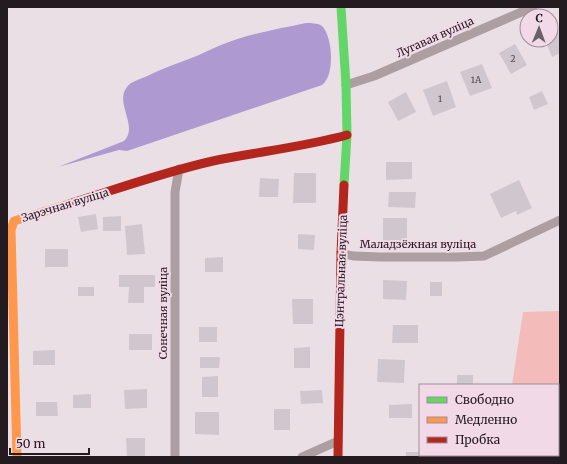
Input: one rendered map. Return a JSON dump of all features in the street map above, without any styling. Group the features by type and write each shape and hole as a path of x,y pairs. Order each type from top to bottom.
{"street":[{"name":"Цэнтральная вуліца","path":"338,457 341,253 347,135 346,85 341,7"},
{"name":"Лугавая вуліца","path":"346,85 374,76 410,61 533,7"},
{"name":"Зарэчная вуліца","path":"18,457 10,222 179,169 214,161 318,143 347,135"},
{"name":"Сонечная вуліца","path":"175,457 175,192 179,169"},
{"name":"Маладзёжная вуліца","path":"341,253 353,256 380,258 484,256 560,220"},
{"path":"302,457 338,442"}],"shaded area":[{"path":"306,23 322,26 326,31 330,47 331,65 329,74 322,85 127,151 119,150 58,167 124,141 128,135 129,128 123,100 124,93 128,85 133,82 231,41 263,32"},
{"path":"560,311 560,457 500,457 559,456 559,384 512,384 523,312"}],"building":[{"path":"559,30 560,53 552,57 548,48 559,48"},
{"path":"515,44 527,65 511,74 499,53"},
{"path":"482,64 492,88 470,96 460,72"},
{"path":"447,81 456,107 433,116 423,90"},
{"path":"542,91 548,104 534,110 529,97"},
{"path":"406,92 416,112 398,121 388,102"},
{"path":"386,162 412,162 412,179 386,180"},
{"path":"294,173 316,173 316,203 293,203"},
{"path":"260,178 279,179 278,197 259,197"},
{"path":"519,180 532,208 517,215 516,211 501,218 490,194"},
{"path":"389,192 416,192 415,208 388,207"},
{"path":"96,214 98,229 81,232 78,217"},
{"path":"121,216 121,231 103,231 103,217"},
{"path":"383,218 407,218 407,242 383,242"},
{"path":"142,224 145,254 127,255 125,226"},
{"path":"298,234 315,235 314,250 298,249"},
{"path":"45,249 68,249 68,267 45,267"},
{"path":"223,257 223,272 205,272 205,258"},
{"path":"119,275 155,275 155,287 144,287 144,303 128,303 129,287 119,287"},
{"path":"383,280 407,281 406,300 383,299"},
{"path":"430,282 442,282 442,296 430,296"},
{"path":"78,287 94,287 94,296 78,296"},
{"path":"292,299 313,299 313,324 293,324"},
{"path":"393,325 418,325 418,343 392,343"},
{"path":"199,327 217,327 217,342 199,342"},
{"path":"129,334 152,334 152,350 129,350"},
{"path":"310,347 310,368 294,368 294,348"},
{"path":"55,350 55,365 33,365 33,351"},
{"path":"200,357 220,357 219,368 200,368"},
{"path":"378,359 405,360 404,383 377,382"},
{"path":"457,375 473,375 473,384 457,384"},
{"path":"218,376 218,397 202,397 202,377"},
{"path":"147,389 147,408 125,409 124,390"},
{"path":"322,390 323,403 301,404 300,391"},
{"path":"91,394 91,408 73,408 73,395"},
{"path":"36,402 57,402 58,416 36,416"},
{"path":"412,404 412,418 389,418 389,405"},
{"path":"274,409 290,409 290,430 274,430"},
{"path":"195,412 219,412 219,435 195,434"},
{"path":"126,438 145,438 145,457 127,457"},
{"path":"406,452 419,452 419,456 457,456 457,457 406,457"}],"traffic: fast":[{"path":"341,7 346,85 347,135 344,185"}],"traffic: slow":[{"path":"17,457 11,230 14,221 69,204"}],"traffic: jam":[{"path":"69,204 195,165 314,143 347,135"},
{"path":"338,457 341,253 344,185"}]}
